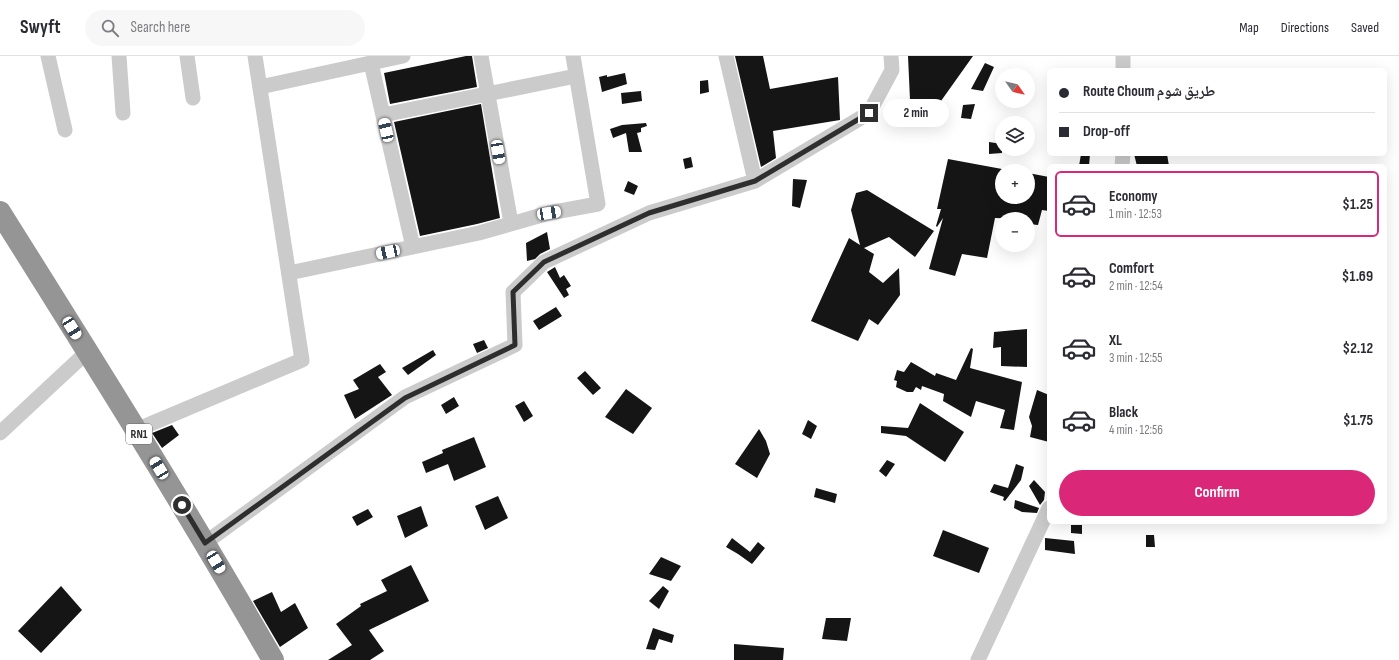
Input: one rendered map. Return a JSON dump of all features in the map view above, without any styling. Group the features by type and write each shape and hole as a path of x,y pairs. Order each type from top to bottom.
{"highway":[{"name":"RN1","path":"0,212 205,543 273,660"}],"street":[{"path":"48,56 65,130"},
{"path":"119,56 123,113"},
{"path":"187,56 193,98"},
{"path":"136,430 302,360 255,56"},
{"path":"260,87 346,62 371,63 403,56"},
{"path":"481,56 511,223"},
{"path":"289,273 479,233 549,213 598,204 573,56"},
{"path":"726,56 755,181"},
{"path":"205,543 405,398 515,345 513,292 544,262 649,213 755,181 869,113 892,70 891,56"},
{"path":"1123,56 1123,68"},
{"path":"371,63 413,247"},
{"path":"383,115 576,76"},
{"path":"0,433 87,352"},
{"path":"978,660 1047,512"}],"building":[{"path":"472,56 477,87 390,104 384,73"},
{"path":"735,56 763,56 770,89 838,77 840,120 773,131 776,158 761,167"},
{"path":"908,56 973,56 936,108 910,100"},
{"path":"985,63 994,67 983,91 971,89"},
{"path":"625,73 627,84 602,92 599,77 607,75 607,77"},
{"path":"708,80 709,92 700,94 700,81"},
{"path":"641,91 642,101 622,104 621,93"},
{"path":"481,104 500,218 420,236 394,122"},
{"path":"975,104 971,119 961,118 963,105"},
{"path":"646,123 647,126 641,128 641,132 637,133 642,152 629,152 626,133 613,138 610,129 622,125"},
{"path":"989,142 995,143 995,154 989,154"},
{"path":"1081,156 1090,156 1089,164 1079,164"},
{"path":"1134,156 1167,156 1169,164 1136,164"},
{"path":"691,157 693,167 685,169 683,159"},
{"path":"948,159 995,168 995,204 1035,204 1035,174 1047,177 1047,211 1042,210 1038,225 1035,225 1035,212 995,212 987,258 962,254 955,276 929,269 943,218 937,227 941,209 937,209"},
{"path":"793,179 807,180 800,208 792,206"},
{"path":"628,181 638,186 634,195 624,191"},
{"path":"867,190 934,231 915,257 889,237 864,248 874,254 869,272 883,283 899,268 900,295 878,325 869,319 858,341 811,321 849,238 860,245 851,210 856,193"},
{"path":"547,232 550,249 540,254 535,259 527,261 526,243"},
{"path":"555,267 560,278 564,275 571,286 566,289 569,295 564,298 547,272"},
{"path":"556,307 562,316 539,330 533,321"},
{"path":"1027,329 1027,367 1001,366 1001,347 993,348 994,332"},
{"path":"484,340 488,348 477,353 473,344"},
{"path":"971,348 973,349 970,368 1022,382 1014,430 1000,428 1005,410 976,401 971,417 943,401 944,394 922,386 921,390 916,387 913,392 907,392 896,387 897,381 894,380 897,370 904,372 911,362 935,376 936,373 956,380"},
{"path":"433,350 436,355 408,375 402,368"},
{"path":"380,364 386,372 378,377 392,395 355,419 344,395 359,389 353,380"},
{"path":"585,371 601,388 593,395 577,378"},
{"path":"626,389 652,408 633,434 605,417"},
{"path":"1037,390 1047,394 1047,441 1030,437 1032,426 1029,417"},
{"path":"454,397 459,406 446,414 441,405"},
{"path":"524,401 533,416 524,422 515,406"},
{"path":"920,403 964,432 945,462 906,436 881,433 881,426 908,428"},
{"path":"808,420 817,426 811,439 802,434"},
{"path":"172,425 179,435 162,448 152,433"},
{"path":"759,429 766,441 770,454 757,478 735,464"},
{"path":"474,437 486,467 454,481 448,464 426,473 422,462 443,453 442,450"},
{"path":"887,460 895,464 886,477 879,471"},
{"path":"1016,464 1024,467 1021,480 1005,501 1003,500 1004,497 990,492 994,484 1008,488"},
{"path":"1034,480 1045,492 1044,500 1040,505 1029,486"},
{"path":"816,488 837,494 835,503 814,497"},
{"path":"498,496 508,518 485,530 475,506"},
{"path":"1015,500 1039,508 1037,513 1022,512 1014,508"},
{"path":"421,506 428,526 405,538 397,516"},
{"path":"368,509 373,517 357,526 352,517"},
{"path":"1071,525 1082,525 1082,534 1071,533"},
{"path":"943,530 989,548 979,573 933,556"},
{"path":"1146,535 1154,535 1155,547 1146,547"},
{"path":"732,538 750,552 758,542 765,548 752,564 726,547"},
{"path":"1045,538 1074,541 1075,554 1045,550"},
{"path":"661,557 681,566 671,581 649,574"},
{"path":"411,565 429,601 369,630 384,651 370,660 328,660 352,645 336,624 361,606 360,604 387,591 381,580"},
{"path":"61,586 82,610 41,653 18,631"},
{"path":"663,586 669,591 659,609 649,601"},
{"path":"272,592 281,612 295,603 308,628 280,647 253,601"},
{"path":"826,618 851,618 847,641 822,639"},
{"path":"653,628 674,635 672,643 659,639 655,650 646,649"},
{"path":"734,644 784,648 783,660 734,660"}],"route":[{"path":"182,505 205,543 405,398 515,345 513,292 544,262 649,213 755,181 869,113"}]}
